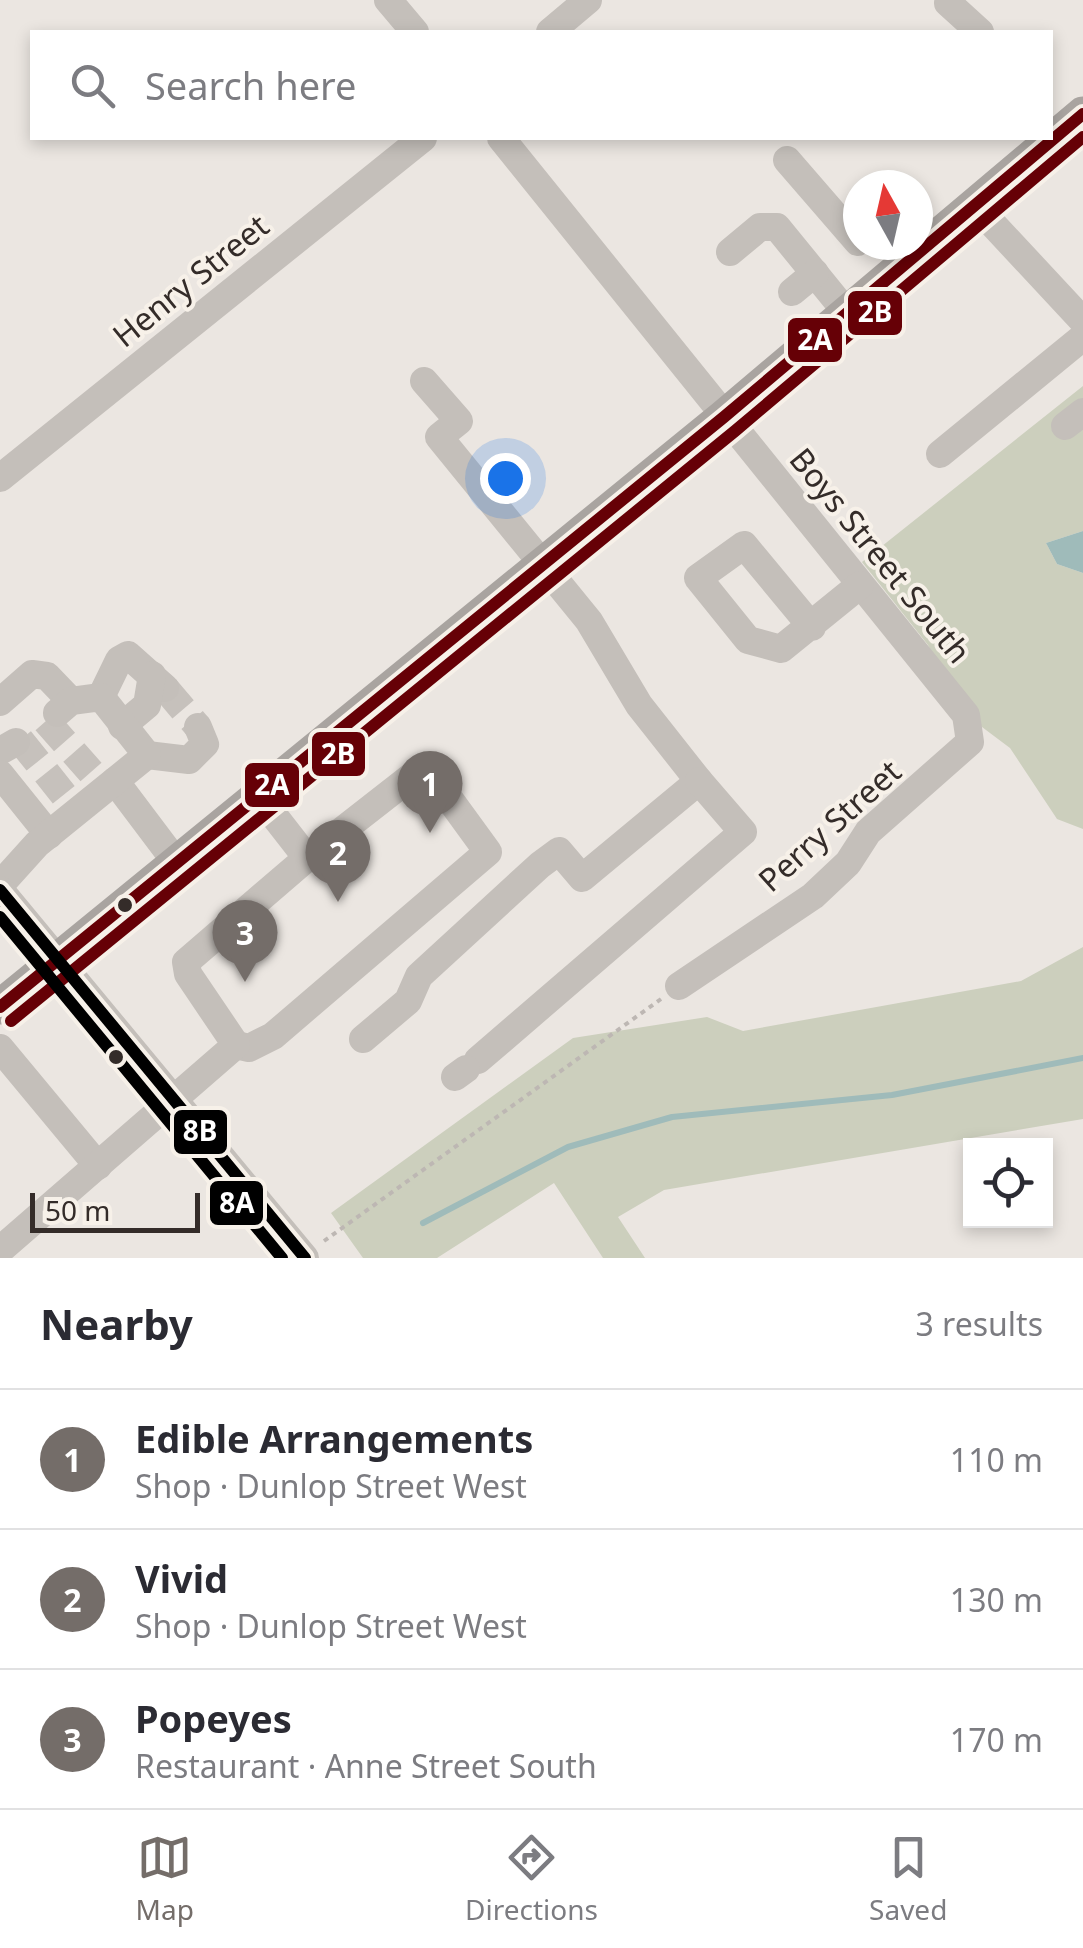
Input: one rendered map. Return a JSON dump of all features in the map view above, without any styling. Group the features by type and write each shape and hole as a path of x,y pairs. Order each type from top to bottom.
{"main road":[{"path":"0,1007 724,417 976,204 1042,140"}],"street":[{"path":"388,0 413,30"},
{"path":"552,30 588,0"},
{"path":"948,3 978,30"},
{"name":"Henry Street","path":"0,478 421,140"},
{"name":"Boys Street South","path":"502,140 966,715 970,742"},
{"path":"787,160 843,225"},
{"path":"976,204 1083,321"},
{"path":"730,252 760,227 778,227 847,312"},
{"path":"873,260 889,278"},
{"path":"792,292 815,273"},
{"path":"940,454 1083,337"},
{"path":"424,380 459,421 440,437 588,621 638,705 743,832 466,1068"},
{"path":"812,627 860,585"},
{"path":"0,702 32,674 47,676 64,707 101,697 119,660 128,655 159,682 147,705 122,726"},
{"path":"101,697 147,755"},
{"path":"198,727 205,744 189,760 147,755 70,804 49,835 0,888 304,1257"},
{"name":"Perry Street","path":"679,986 813,896 848,863 868,832 970,742"},
{"path":"0,774 49,835"},
{"path":"423,774 432,776 488,852 273,1036 249,1048 236,1045 188,974 186,962 306,858 412,776 423,774"},
{"path":"104,781 176,862"},
{"path":"363,1039 408,1001 419,976 540,866 560,851 582,878 700,782"},
{"path":"258,795 306,858"},
{"path":"0,1250 236,1045"},
{"path":"0,1048 98,1166"}],"path":[{"path":"304,1257 679,986"}],"green space":[{"path":"1083,386 1083,531 1046,543 1057,564 1083,573 1083,829 1057,819 1010,748 958,709 928,645 862,562"},
{"path":"1083,947 1083,1119 664,1190 618,1217 645,1258 603,1258 554,1183 437,1258 363,1258 331,1213 573,1038 707,1017 743,1031 1021,981"}],"water":[{"path":"1083,531 1083,573 1057,564 1046,543"}],"waterway":[{"path":"423,1223 568,1147 672,1117 892,1095 1083,1058"}],"tunnel":[{"path":"165,688 198,727"},
{"path":"46,721 91,772"},
{"path":"20,740 64,795"}],"transit line":[{"name":"2A","path":"1053,139 1083,114"},
{"name":"2B","path":"11,1021 735,431 1083,137"},
{"name":"2A","path":"0,1007 724,417 1052,140"},
{"name":"8B","path":"0,890 305,1258"},
{"name":"8A","path":"0,917 282,1258"}],"place":[{"name":"Edible Arrangements","path":"430,833"},
{"name":"Vivid","path":"338,902"},
{"name":"Popeyes","path":"245,982"}]}
